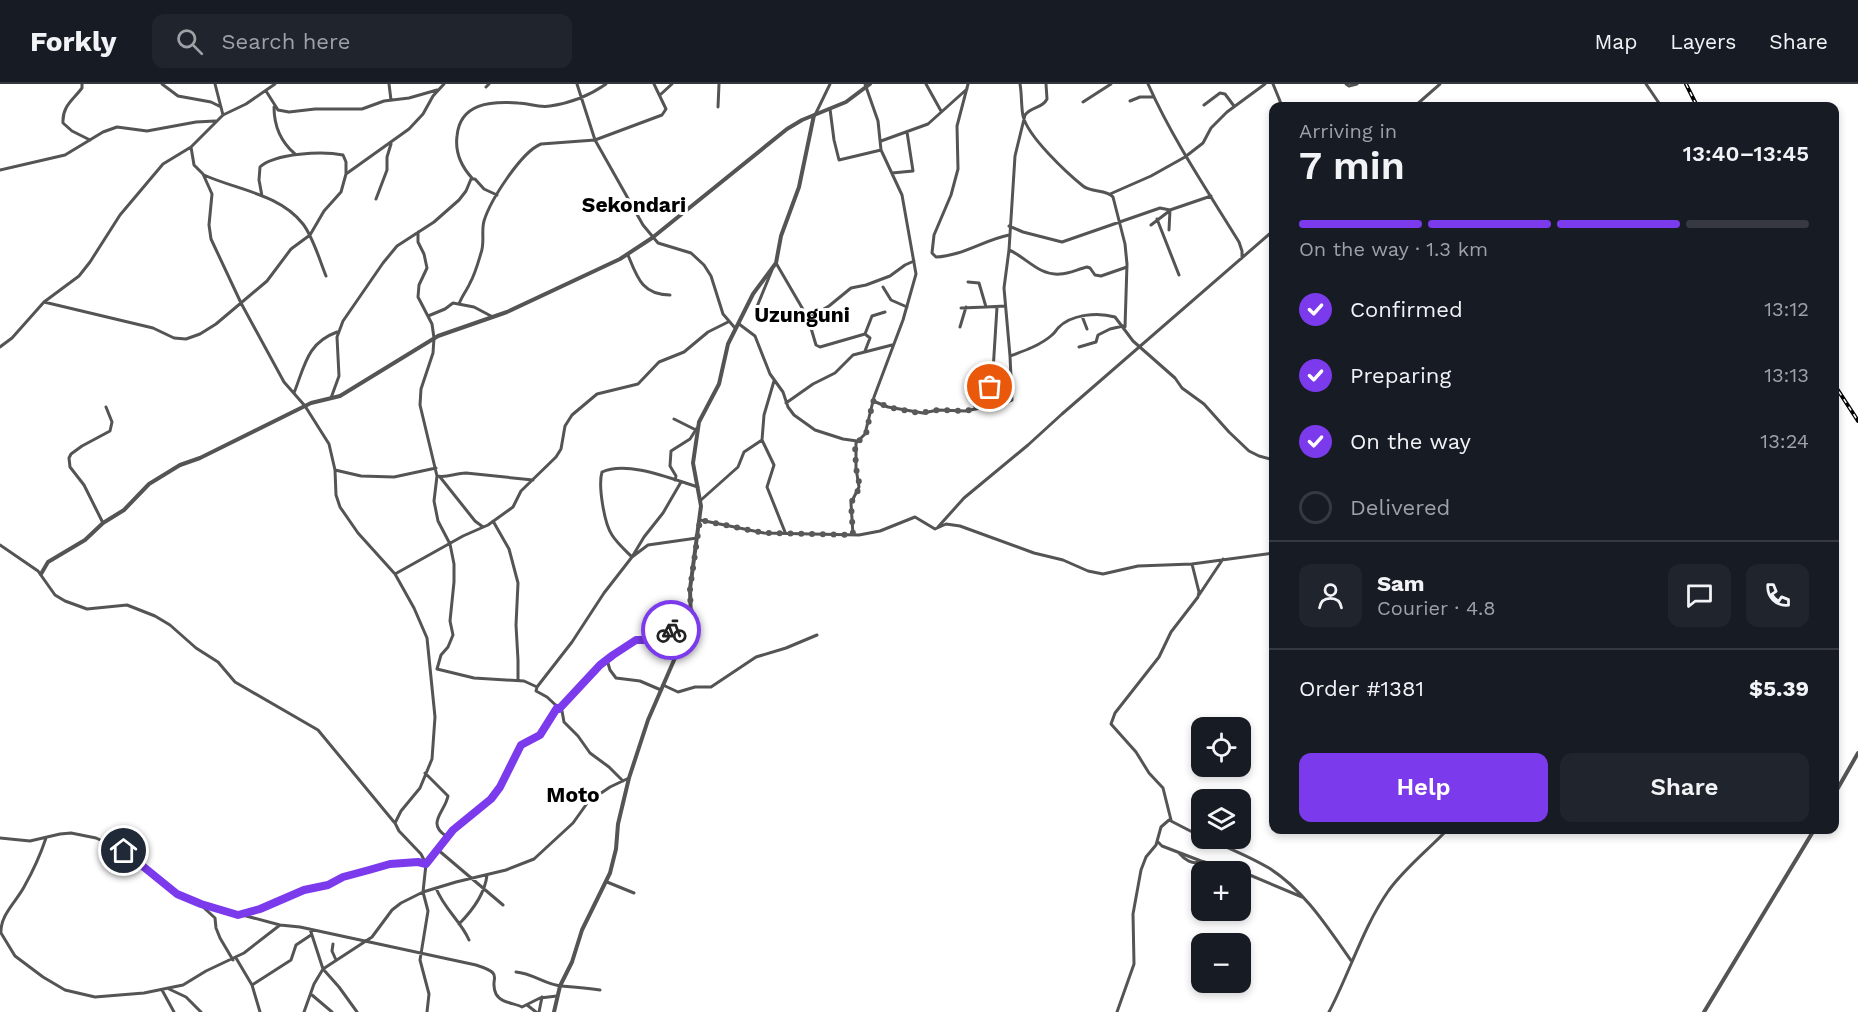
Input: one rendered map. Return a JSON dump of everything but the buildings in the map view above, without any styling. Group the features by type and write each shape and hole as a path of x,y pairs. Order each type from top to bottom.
{"street":[{"path":"82,84 82,88 64,112 63,123 72,131 90,140"},
{"path":"162,84 178,96 211,102 221,107"},
{"path":"215,84 223,115"},
{"path":"0,347 12,338 45,302 78,276 90,262 120,215 163,164 191,147 223,115 275,84"},
{"path":"389,84 391,100"},
{"path":"274,106 278,110 289,112 315,109 362,109 391,100 409,98 437,89 444,84"},
{"path":"41,574 48,562 85,540 103,523 124,510 149,484 180,465 200,458 305,406 348,391 434,338 493,317 628,255 652,238 787,129 846,102 867,85 878,122 881,150 902,195 915,274 907,307 873,401 866,434 857,441 843,439 815,430 794,415 786,403 783,392 774,381 755,336 728,322 723,314 711,276 704,265 691,253 658,243 652,238 639,219 595,140 577,84"},
{"path":"497,195 484,189 460,161 456,145 462,116 479,106 507,103 546,107 583,98 606,84"},
{"path":"459,304 484,244 484,220 493,199 535,146 595,140 662,115 666,109 654,84"},
{"path":"718,107 719,84"},
{"path":"756,309 765,293 781,236 799,187 814,115 830,84"},
{"path":"926,84 942,111"},
{"path":"1020,84 1024,119 1043,148 1082,185 1090,190 1110,194 1151,176 1185,157 1203,143 1213,126 1234,106 1265,84"},
{"path":"873,401 892,408 919,413 938,410 964,411 1012,400 1004,280 1009,249 1015,156 1028,111 1040,108 1046,102 1048,96 1046,84"},
{"path":"1083,102 1110,84"},
{"path":"1148,84 1185,157 1239,242 1242,258"},
{"path":"1273,84 1280,102"},
{"path":"1346,84 1349,86 1357,84"},
{"path":"1420,102 1440,84"},
{"path":"1646,84 1658,102"},
{"path":"660,95 669,85"},
{"path":"881,141 932,122 967,86"},
{"path":"967,86 957,126 958,169 951,195 934,235 933,253 936,257 952,255 1009,235"},
{"path":"346,174 392,142 417,120 437,89"},
{"path":"266,91 274,106 279,133 296,155"},
{"path":"1204,105 1220,93 1225,94 1234,106"},
{"path":"1130,101 1140,97 1154,97"},
{"path":"830,109 839,160 881,150"},
{"path":"0,170 65,155 117,127 147,131 196,122 215,122"},
{"path":"892,173 913,172 907,132"},
{"path":"376,199 387,170 387,157 392,142"},
{"path":"191,147 194,165 202,174 213,197 211,239 241,303 284,382 305,406 328,444 336,470 336,495 340,507 358,533 395,574 425,633 431,668 435,725 432,759 420,788 395,823"},
{"path":"45,302 153,328 174,338 186,339 201,334 267,281 291,249 309,235 341,192 346,174 346,162 343,155 296,155 271,160 260,167 259,180 262,196"},
{"path":"202,174 262,196 294,213 309,235 326,276"},
{"path":"294,393 312,348 322,339 338,332 390,253 404,240 434,222 459,200 473,178"},
{"path":"1110,194 1113,197 1124,236 1126,267 1124,327"},
{"path":"1151,225 1169,211 1210,196"},
{"path":"1009,226 1024,233 1062,242 1160,208 1169,211"},
{"path":"1169,211 1169,230"},
{"path":"1157,219 1179,275"},
{"path":"418,232 418,242 427,268 419,285 418,297 428,316 434,338 432,353 421,388 422,422 439,476 475,521 483,527"},
{"path":"936,529 969,493 1028,446 1269,235"},
{"path":"1009,249 1038,269 1053,274 1088,267 1095,275 1101,276 1126,267"},
{"path":"628,255 642,284 653,293 670,295"},
{"path":"808,318 829,306 850,288 883,279 914,261"},
{"path":"774,266 808,318 813,342 818,346 865,334"},
{"path":"675,480 676,476 670,466 671,451 690,439 697,429 702,414 719,384 726,347 753,294 774,266"},
{"path":"968,282 979,283 986,307"},
{"path":"883,287 891,300 907,307"},
{"path":"428,316 446,309 452,303 474,307 493,317"},
{"path":"961,308 1005,306"},
{"path":"997,307 992,384 998,395 998,405"},
{"path":"960,327 966,308"},
{"path":"865,334 872,316 885,312"},
{"path":"1010,356 1029,349 1051,336 1061,325 1082,316 1092,314 1115,317 1133,341 1175,378 1182,388 1204,404 1249,451 1269,459"},
{"path":"1082,316 1087,329"},
{"path":"395,574 483,527 513,507 521,491 559,453 567,422 597,394 638,384 659,362 684,352 708,332 728,322"},
{"path":"1079,347 1096,342 1097,336 1105,331 1124,327"},
{"path":"330,398 339,376 338,332"},
{"path":"864,351 870,338 865,334"},
{"path":"786,403 813,384 835,373 853,355 893,344"},
{"path":"975,409 977,399 998,381 1000,376 1011,371"},
{"path":"774,381 764,415 762,440 774,465 767,487 785,532"},
{"path":"103,523 84,485 70,466 69,458 82,446 110,430 112,422 106,407"},
{"path":"675,419 697,429"},
{"path":"554,1012 560,986 572,962 585,924 607,882 616,849 618,824 629,778 648,720 690,623 690,589 701,500 693,463 698,438 697,429"},
{"path":"701,500 738,467 744,452 762,440"},
{"path":"853,535 851,503 860,487 855,465 857,441"},
{"path":"336,470 361,476 394,477 436,468"},
{"path":"632,557 616,541 609,529 602,491 602,472 645,470 698,487"},
{"path":"439,476 466,473 533,480"},
{"path":"437,669 441,655 448,647 453,634 450,621 453,610 454,564 450,544 440,525 434,501 439,476"},
{"path":"623,781 590,753 578,736 564,723 563,713 547,697 536,691 572,642 604,592 663,513 681,482"},
{"path":"700,520 764,533 853,535 880,531 915,517 936,529"},
{"path":"493,521 508,549 518,584 516,625 518,680"},
{"path":"936,529 947,524 960,526 1099,574 1108,574 1138,566 1192,564 1269,554"},
{"path":"632,557 648,545 697,538"},
{"path":"0,545 41,574 59,598 78,607 127,605 161,618 178,630 196,648 213,658 239,684 314,726 388,812 426,863"},
{"path":"1191,831 1171,820 1163,788 1111,724 1115,713 1161,654 1171,632 1190,610 1223,559"},
{"path":"1192,564 1199,595"},
{"path":"427,1012 429,994 420,963 428,911 423,892 426,863 447,836 491,799 500,787 521,745 540,735 558,709 600,665 636,640 653,640 679,626 690,623"},
{"path":"663,685 678,692 694,687 711,687 752,659 817,635"},
{"path":"607,659 610,670 616,678 640,681 661,690"},
{"path":"431,668 474,678 518,680 529,682 537,687"},
{"path":"1839,786 1858,753"},
{"path":"425,773 448,796 436,821 438,829 447,836"},
{"path":"304,1012 323,969 366,942 379,931 392,910 402,902 436,888 516,867 540,856 575,820 588,802 610,787 629,778"},
{"path":"1117,1012 1134,964 1132,923 1138,886 1146,857 1157,841 1161,827 1171,820"},
{"path":"0,838 30,842 71,833 106,841 124,851 177,894 201,904 280,925 310,929 421,954 452,958 490,969 494,975 495,990 499,997 510,1004 522,1007 542,998 557,996"},
{"path":"1329,1012 1369,926 1388,892 1409,866 1444,834"},
{"path":"1704,1012 1812,834"},
{"path":"46,838 39,858 22,890 4,916 0,928 3,939 15,956 65,990 85,996 104,997 183,985 206,971 234,959 280,925"},
{"path":"1157,841 1162,846 1177,852 1245,873 1304,897"},
{"path":"437,849 503,905"},
{"path":"1234,849 1267,867 1304,897 1352,962"},
{"path":"238,915 260,909 304,890 328,885 343,877 390,864 426,863"},
{"path":"459,924 485,889 487,875"},
{"path":"607,882 634,893"},
{"path":"436,888 448,912 469,939"},
{"path":"201,904 215,918 217,932 252,985 260,1012"},
{"path":"310,929 323,969 357,1012"},
{"path":"252,985 291,960 296,945 311,935"},
{"path":"333,944 332,951 336,960"},
{"path":"516,972 530,974 560,986 570,985 600,990"},
{"path":"166,988 186,997 201,1012"},
{"path":"162,990 174,1012"},
{"path":"312,995 332,1012"},
{"path":"527,1005 537,1012 542,998"}],"railway":[{"path":"1686,84 1695,102"},
{"path":"1839,392 1858,421"}],"way so far":[{"path":"671,630 691,621 690,589 700,520 764,533 853,535 851,503 860,487 855,445 866,434 873,401 883,406 919,413 938,410 958,412 975,409 977,399 990,387"}],"district":[{"name":"Sekondari","path":"634,204"},
{"name":"Uzunguni","path":"802,314"},
{"name":"Moto","path":"573,794"}],"route":[{"path":"124,851 177,894 238,915 260,909 304,890 328,885 343,877 390,864 418,862 426,864 453,830 491,799 500,787 521,745 540,735 557,708 559,709 572,697 600,665 636,640 653,640 671,630"}]}
